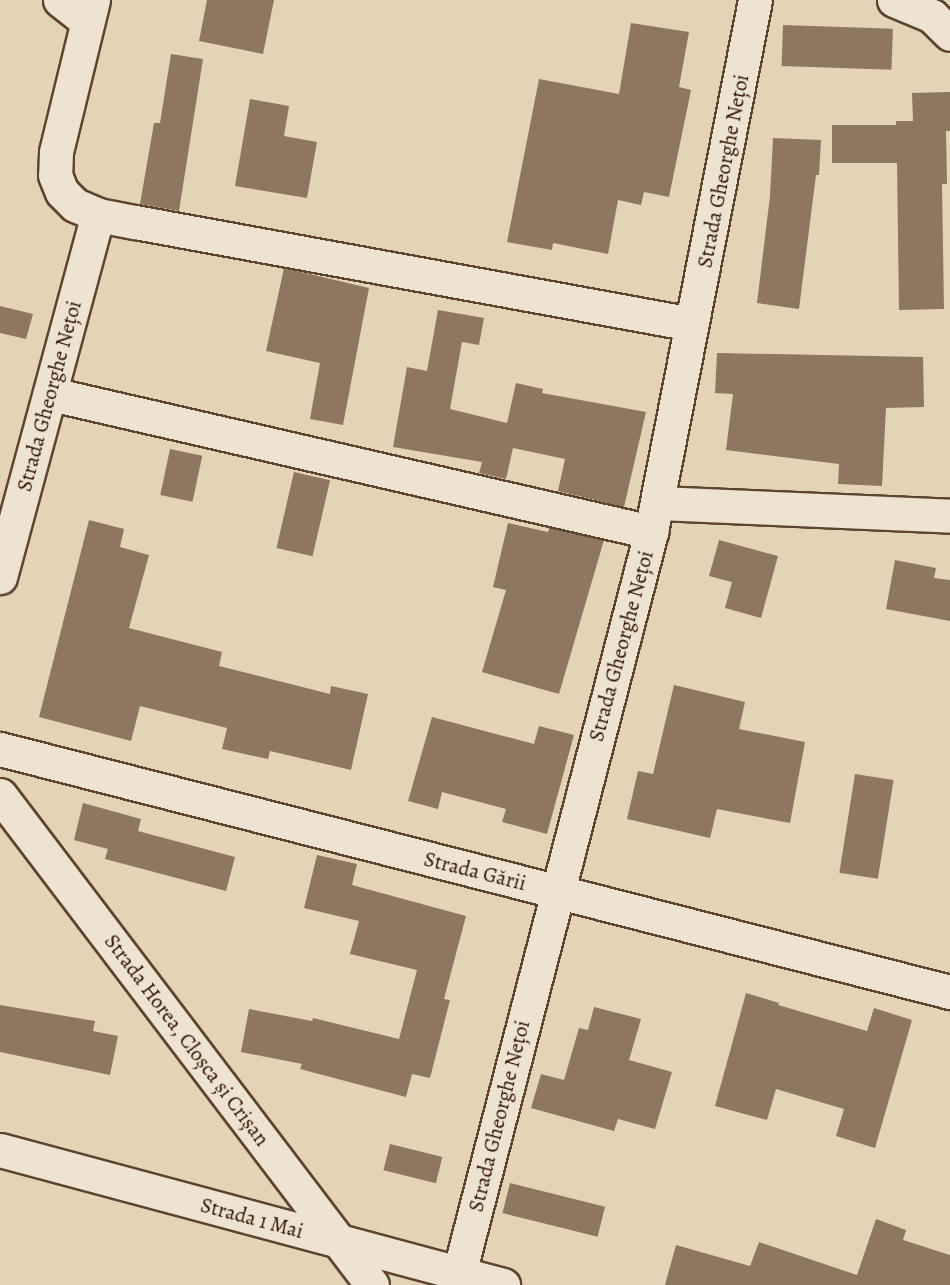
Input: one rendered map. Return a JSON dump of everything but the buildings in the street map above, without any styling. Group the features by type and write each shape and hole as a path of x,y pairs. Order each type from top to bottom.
{"street":[{"path":"60,0 90,10 56,152 55,174 62,192 75,205 98,215 692,324"},
{"name":"Strada Gheorghe Nețoi","path":"457,1279 655,517 755,0"},
{"path":"894,0 932,16 950,34"},
{"name":"Strada Gheorghe Nețoi","path":"1,569 51,394 98,215"},
{"path":"51,394 655,517 950,516"},
{"name":"Strada Gării","path":"0,749 950,993"},
{"name":"Strada Horea, Cloșca și Crișan","path":"0,795 372,1285"},
{"name":"Strada 1 Mai","path":"0,1150 340,1241 457,1279 503,1285"}]}
